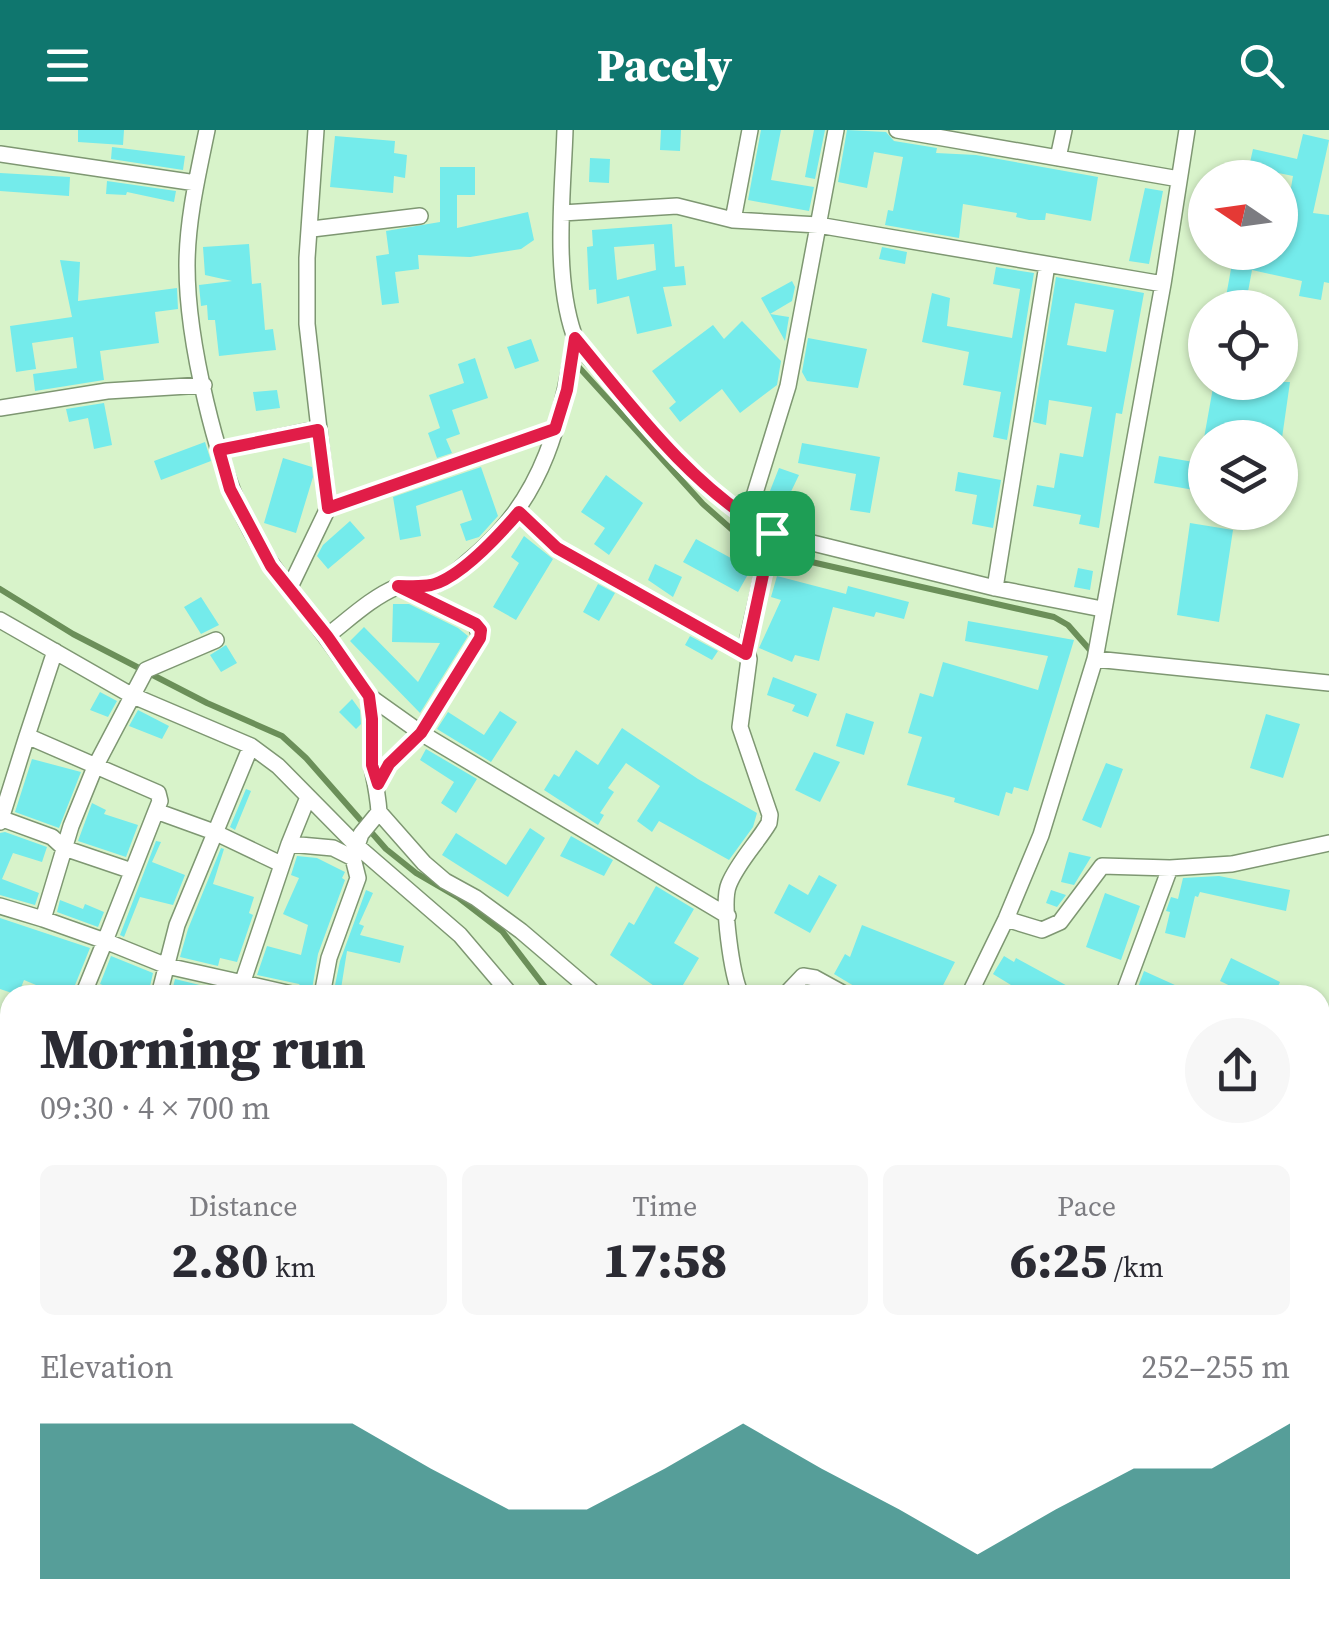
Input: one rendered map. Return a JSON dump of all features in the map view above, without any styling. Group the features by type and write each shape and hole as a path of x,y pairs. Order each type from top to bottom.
{"street":[{"path":"207,130 196,182 187,266 194,332 230,489 271,566 369,696 421,733 728,916"},
{"path":"290,587 328,508 307,324 316,130"},
{"path":"327,636 398,586 434,584 458,571 519,512 544,464 567,390 575,338 564,282 565,130"},
{"path":"734,220 750,130"},
{"path":"747,519 788,386 836,130"},
{"path":"896,130 1179,179"},
{"path":"1058,158 1064,130"},
{"path":"974,985 1040,834 1095,660 1187,130"},
{"path":"0,154 196,182"},
{"path":"562,213 677,206 734,220 818,225 1163,284"},
{"path":"312,229 420,216"},
{"path":"995,588 1048,265"},
{"path":"575,338 653,433 747,519 772,533 995,588 1102,609"},
{"path":"0,408 107,391 204,385"},
{"path":"328,508 555,429"},
{"path":"219,450 318,430"},
{"path":"519,512 557,548 749,659 740,728 770,815 769,823 729,883 725,897 737,985"},
{"path":"746,654 772,533"},
{"path":"378,784 389,764 421,733 480,638 481,630 398,586"},
{"path":"0,620 56,651 138,683 252,746 278,766 357,846 460,935 502,985"},
{"path":"43,919 64,848 95,768 138,683 216,640"},
{"path":"56,651 0,819 52,837 64,848 132,871"},
{"path":"1095,660 1329,683"},
{"path":"324,985 329,958 358,878 357,846 377,816 378,784 372,765 369,696"},
{"path":"27,736 158,793 160,801 86,985"},
{"path":"162,985 176,925 252,746"},
{"path":"243,981 288,844 308,797"},
{"path":"156,811 214,832 282,864"},
{"path":"377,816 424,863 521,931 584,985"},
{"path":"1006,919 1042,930 1060,922 1102,866 1170,868 1232,864 1329,842"},
{"path":"288,844 357,846"},
{"path":"1127,985 1170,868"},
{"path":"0,906 167,966 258,985"},
{"path":"794,985 803,976 828,985"}],"building":[{"path":"78,130 124,130 123,145 78,142"},
{"path":"661,130 681,130 680,151 660,150"},
{"path":"761,130 781,130 771,180 814,187 809,211 748,200"},
{"path":"814,130 825,130 815,179 805,177"},
{"path":"847,130 886,132 894,141 937,148 936,153 976,155 1098,177 1091,221 1046,213 1045,220 1029,220 1016,217 1017,213 963,204 959,238 885,225 888,210 893,211 903,157 874,152 867,188 838,182"},
{"path":"1303,134 1329,140 1313,213 1329,215 1329,283 1324,282 1321,300 1299,296 1302,281 1252,270 1298,270 1298,160 1251,160 1253,149 1297,159"},
{"path":"335,136 395,141 394,153 407,155 405,178 394,176 393,193 330,187"},
{"path":"112,147 185,156 183,170 111,159"},
{"path":"590,158 610,159 609,183 589,182"},
{"path":"440,167 475,167 475,195 457,195 457,228 528,212 534,240 521,249 470,257 418,255 419,269 395,272 399,303 382,305 376,256 389,254 386,231 440,222"},
{"path":"0,173 70,177 69,196 0,191"},
{"path":"107,181 176,191 174,202 127,192 106,194"},
{"path":"1145,188 1163,191 1149,264 1129,261"},
{"path":"672,224 675,267 684,266 686,285 663,287 672,326 637,334 629,296 597,304 596,289 589,290 587,247 593,246 592,230","holes":["654,244 656,270 617,280 614,247"]},
{"path":"249,244 252,284 261,283 265,330 273,329 276,350 219,356 215,320 208,320 207,305 201,306 199,285 232,281 205,275 203,247"},
{"path":"882,247 907,252 905,264 879,259"},
{"path":"60,260 80,262 78,301 177,288 178,309 155,312 159,343 100,351 104,380 35,391 33,374 77,368 73,337 32,343 36,369 16,372 10,326 72,317"},
{"path":"996,267 1034,273 1007,440 993,437 1001,392 963,385 969,352 922,342 932,293 950,298 947,326 1012,338 1020,289 993,284"},
{"path":"1231,270 1252,270 1248,290 1227,290"},
{"path":"1056,277 1144,293 1122,414 1116,413 1099,528 1079,524 1081,515 1033,506 1037,485 1054,488 1060,453 1083,457 1092,407 1049,400 1046,425 1033,422","holes":["1075,303 1114,310 1106,352 1067,345"]},
{"path":"792,281 792,301 770,314 761,298"},
{"path":"770,314 789,317 785,341"},
{"path":"742,321 781,361 777,385 740,413 722,389 680,422 669,408 676,402 652,371 713,325 724,339"},
{"path":"808,338 867,349 858,388 807,381 802,372"},
{"path":"531,339 539,361 515,369 507,347"},
{"path":"475,358 488,398 452,410 460,434 446,439 452,453 437,458 428,433 440,428 429,395 464,383 458,364"},
{"path":"277,390 280,408 256,411 253,392"},
{"path":"1211,400 1287,400 1285,420 1207,420"},
{"path":"104,403 112,445 94,449 88,418 69,422 66,409"},
{"path":"205,442 211,461 161,480 154,461"},
{"path":"802,443 880,457 870,513 850,510 856,474 798,463"},
{"path":"1159,456 1188,461 1188,489 1154,483"},
{"path":"283,458 312,467 313,477 296,533 264,523"},
{"path":"481,467 498,516 479,537 466,541 460,524 472,520 462,490 416,506 421,536 400,540 393,497"},
{"path":"779,468 799,475 786,502 768,496"},
{"path":"958,472 1001,480 993,528 972,524 977,495 955,491"},
{"path":"606,475 643,503 609,555 594,544 605,528 581,512"},
{"path":"350,521 365,538 328,569 317,556 323,545"},
{"path":"1189,530 1233,530 1219,622 1177,615"},
{"path":"524,536 553,559 516,620 493,607 519,563 511,557"},
{"path":"696,539 751,569 738,592 683,562"},
{"path":"655,564 682,577 673,597 648,580"},
{"path":"1078,568 1093,571 1090,590 1074,587"},
{"path":"777,576 846,594 848,586 909,602 904,619 876,612 874,617 833,607 819,661 795,655 792,662 759,648 781,600 771,597"},
{"path":"598,584 615,593 599,621 583,612"},
{"path":"201,597 219,625 201,634 184,607"},
{"path":"393,604 409,604 468,636 420,713 350,641 364,627 418,682 440,643 392,642"},
{"path":"968,621 1074,640 1028,791 1014,787 1012,794 1006,792 999,816 954,802 955,798 907,785 922,737 908,733 920,693 933,697 943,662 1038,690 1048,656 965,641"},
{"path":"690,636 718,651 712,660 685,645"},
{"path":"226,645 237,663 221,672 210,655"},
{"path":"773,677 817,694 808,717 792,711 795,705 767,695"},
{"path":"100,692 117,701 108,717 90,710"},
{"path":"352,699 360,710 361,724 356,729 339,712"},
{"path":"138,710 169,726 162,739 129,726"},
{"path":"500,711 517,722 491,762 437,729 448,712 484,735"},
{"path":"846,713 874,722 864,755 836,746"},
{"path":"1266,714 1300,724 1283,778 1250,768"},
{"path":"622,728 757,813 753,827 729,860 659,821 652,832 637,821 660,786 626,763 608,788 614,792 600,813 604,815 598,825 544,790 554,774 559,777 576,750 598,765"},
{"path":"426,749 477,779 456,813 441,803 454,782 420,760"},
{"path":"814,752 840,762 820,802 795,790"},
{"path":"32,759 81,772 59,828 15,812"},
{"path":"1106,763 1123,769 1101,828 1082,820"},
{"path":"246,789 251,791 235,830 230,827"},
{"path":"92,803 106,810 104,814 138,825 126,857 78,841"},
{"path":"530,828 545,838 508,897 442,855 456,833 506,865"},
{"path":"0,833 47,847 42,862 13,853 2,879 39,893 35,905 0,895"},
{"path":"571,836 613,860 604,876 560,856"},
{"path":"156,841 161,842 152,862 185,875 173,905 140,897 124,937 120,935"},
{"path":"221,848 224,849 213,884 254,897 249,913 253,915 237,962 220,958 218,966 180,957"},
{"path":"1069,852 1091,857 1074,885 1061,882"},
{"path":"297,856 317,858 345,872 318,954 313,985 257,975 267,946 301,955 308,925 283,914 299,878 291,875"},
{"path":"819,875 837,885 810,933 774,913 789,884 808,895"},
{"path":"1219,876 1290,890 1286,911 1200,892 1195,896 1185,938 1165,933 1170,912 1166,911 1171,897 1178,899 1183,878"},
{"path":"656,886 694,909 674,943 699,958 683,985 653,985 610,955 629,922 634,925"},
{"path":"366,890 373,893 359,924 364,926 360,935 404,946 400,963 347,951 342,985 335,985"},
{"path":"1051,890 1066,895 1057,907 1046,903"},
{"path":"1105,893 1140,906 1121,960 1086,947"},
{"path":"60,900 104,912 98,927 57,912"},
{"path":"0,918 90,948 75,985 36,985 24,980 22,985 0,985"},
{"path":"862,925 955,962 943,985 852,985 834,974 845,954 850,957"},
{"path":"111,956 153,973 150,985 100,984"},
{"path":"1004,956 1014,962 1016,958 1066,985 1011,985 993,974"},
{"path":"1231,958 1280,982 1228,985 1220,981"},
{"path":"1144,971 1175,985 1139,985"},
{"path":"175,979 200,985 174,985"}],"waterway":[{"path":"576,364 703,504 755,550"},
{"path":"785,556 1054,617 1068,625 1090,650"},
{"path":"0,589 73,634 207,703 282,736 386,849 502,931 543,985"}],"route":[{"path":"575,338 653,433 747,519 772,533 746,654 557,548 519,512 458,571 434,584 398,586 481,630 480,638 421,733 389,764 378,784 372,765 369,696 271,566 230,489 219,450 318,430 328,508 555,429 567,390 575,338"}]}
